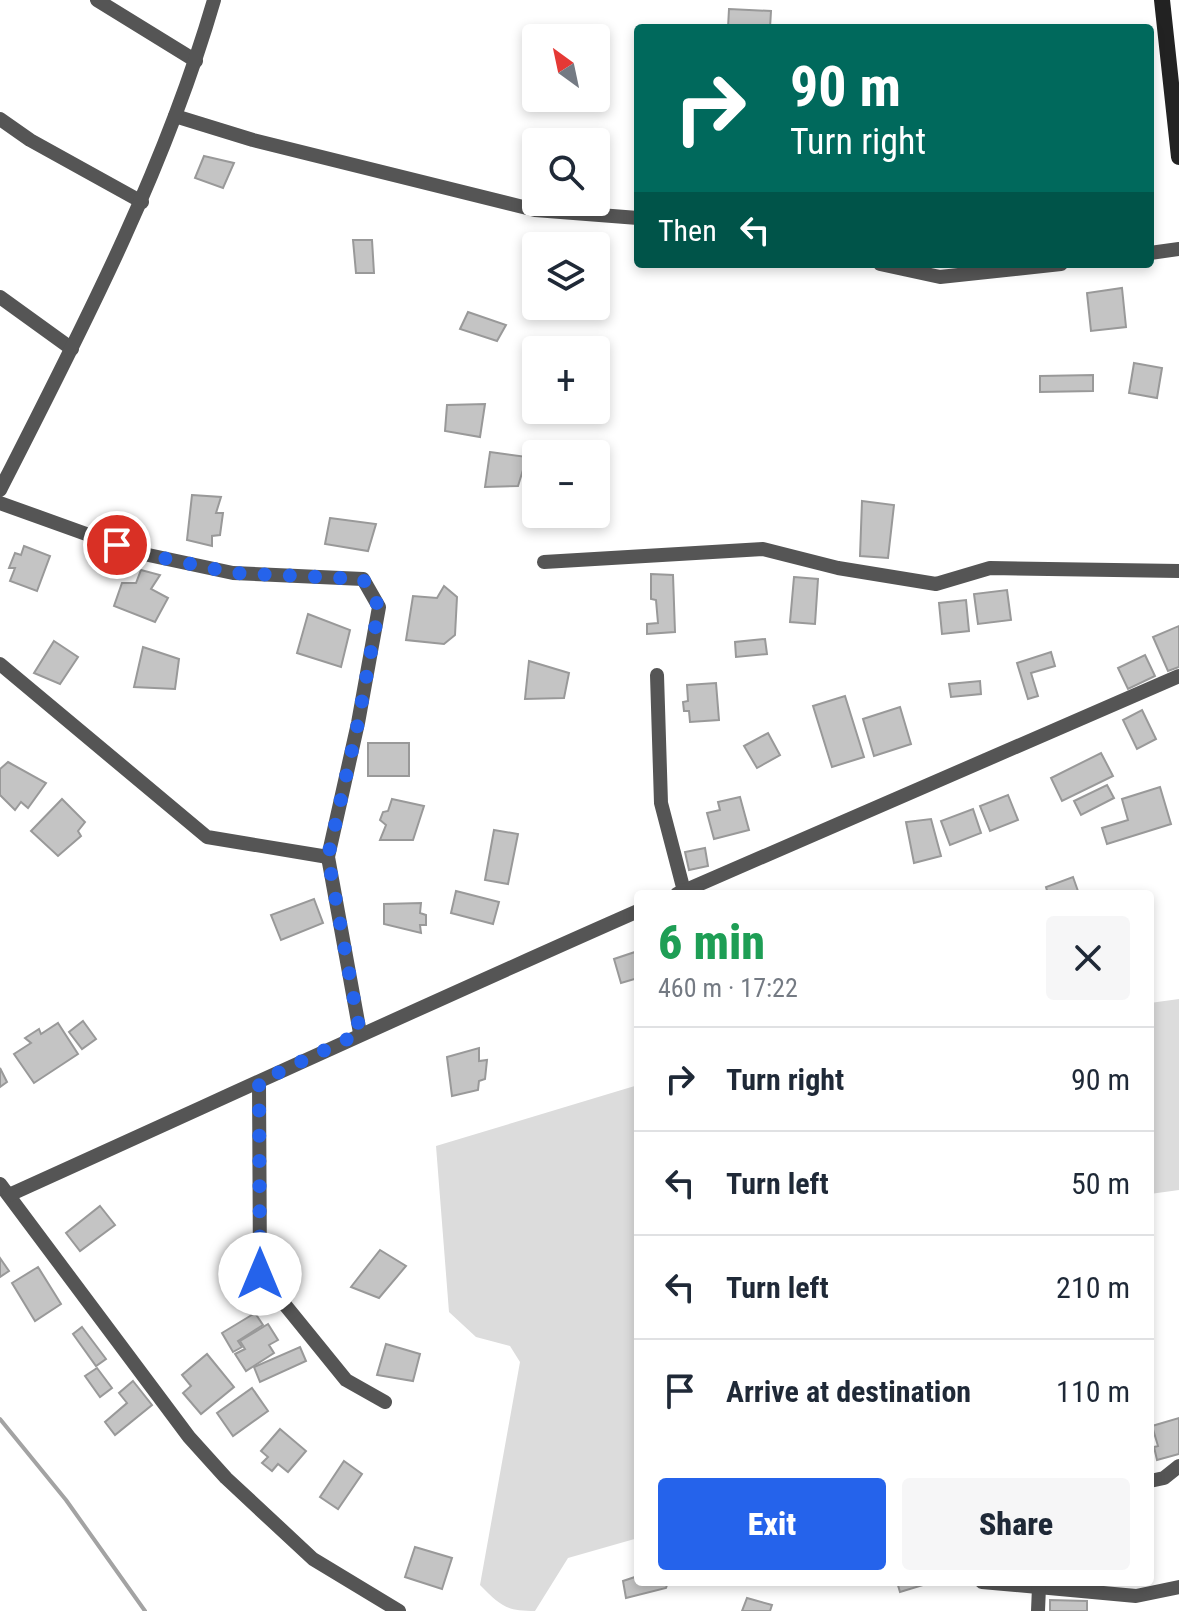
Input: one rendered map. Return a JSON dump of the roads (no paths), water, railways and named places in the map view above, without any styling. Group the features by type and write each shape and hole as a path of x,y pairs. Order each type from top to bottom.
{"main road":[{"path":"1162,0 1179,157"}],"street":[{"path":"97,0 196,61"},
{"path":"0,490 142,202 196,61 214,0"},
{"path":"175,116 253,140 535,210 634,218"},
{"path":"0,119 30,140 142,202"},
{"path":"1154,252 1179,249"},
{"path":"898,268 940,277 1024,268"},
{"path":"0,297 72,349"},
{"path":"0,503 139,553 217,570 363,579 379,607 358,723 328,857 360,1033"},
{"path":"544,562 763,549 838,568 936,584 990,568 1179,571"},
{"path":"0,664 207,837 328,857"},
{"path":"657,675 661,803 680,890"},
{"path":"685,890 1179,676"},
{"path":"399,1611 313,1559 226,1478 189,1437 5,1190 259,1082 360,1033 634,913"},
{"path":"259,1082 260,1274 346,1380 385,1402"},
{"path":"1154,1480 1164,1478 1179,1466"},
{"path":"1028,1586 1136,1596 1179,1587"},
{"path":"1038,1611 1039,1587"}],"waterway":[{"path":"0,1419 66,1500 145,1611"}]}
